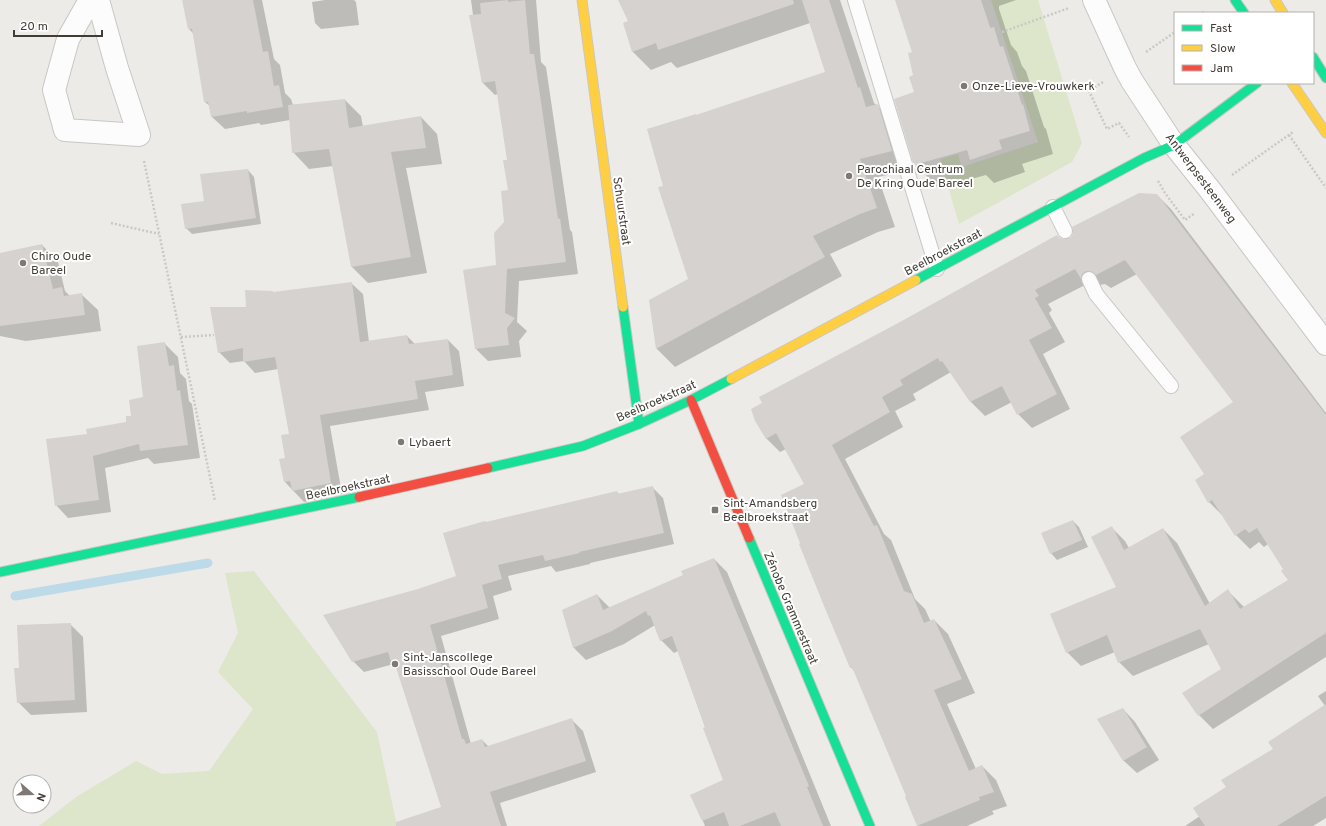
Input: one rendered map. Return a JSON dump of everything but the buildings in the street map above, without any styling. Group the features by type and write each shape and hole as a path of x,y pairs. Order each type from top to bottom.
{"street":[{"path":"90,0 68,39 54,90 65,130 139,135 117,68 98,0"},
{"name":"Schuurstraat","path":"582,0 639,424"},
{"path":"1235,0 1243,12"},
{"path":"1275,0 1282,12"},
{"name":"Antwerpsesteenweg","path":"1085,3 1132,81 1174,145 1210,190 1326,344"},
{"path":"1314,59 1326,78"},
{"name":"Beelbroekstraat","path":"0,572 402,488 576,447 639,424 691,400 1144,158 1174,145 1256,84"},
{"path":"1293,84 1326,133"},
{"name":"Zénobe Grammestraat","path":"691,400 870,826"}],"lane":[{"path":"856,0 937,269"},
{"path":"1053,207 1065,231"},
{"path":"1089,279 1096,294 1171,386"}],"path":[{"path":"1002,32 1085,3"},
{"path":"1210,190 1295,131"},
{"path":"139,135 220,526"},
{"path":"1289,135 1326,188"},
{"path":"111,223 159,234"},
{"path":"181,337 214,335"}],"green space":[{"path":"991,0 1038,0 1082,143 1072,162 959,224 940,159 958,154 962,167 1038,142"},
{"path":"254,571 377,732 397,826 39,826 76,797 136,761 162,774 209,771 253,709 218,672 238,633 225,573"}],"waterway":[{"path":"15,596 208,563"}],"traffic: fast":[{"path":"1235,0 1243,12"},
{"path":"1314,59 1326,78"},
{"path":"916,280 1144,158 1174,145 1256,84"},
{"path":"623,307 639,424"},
{"path":"488,468 583,446 639,424 691,400 731,379"},
{"path":"0,572 359,497"},
{"path":"749,538 870,826"}],"traffic: slow":[{"path":"582,0 623,307"},
{"path":"1275,0 1282,12"},
{"path":"1293,84 1326,133"},
{"path":"731,379 916,280"}],"traffic: jam":[{"path":"691,400 749,538"},
{"path":"359,497 488,468"}],"place":[{"name":"Onze-Lieve-Vrouwkerk","path":"964,86"},
{"name":"Parochiaal Centrum De Kring Oude Bareel","path":"849,176"},
{"name":"Chiro Oude Bareel","path":"23,263"},
{"name":"Lybaert","path":"401,442"},
{"name":"Sint-Amandsberg Beelbroekstraat","path":"715,510"},
{"name":"Sint-Janscollege Basisschool Oude Bareel","path":"395,664"}]}
